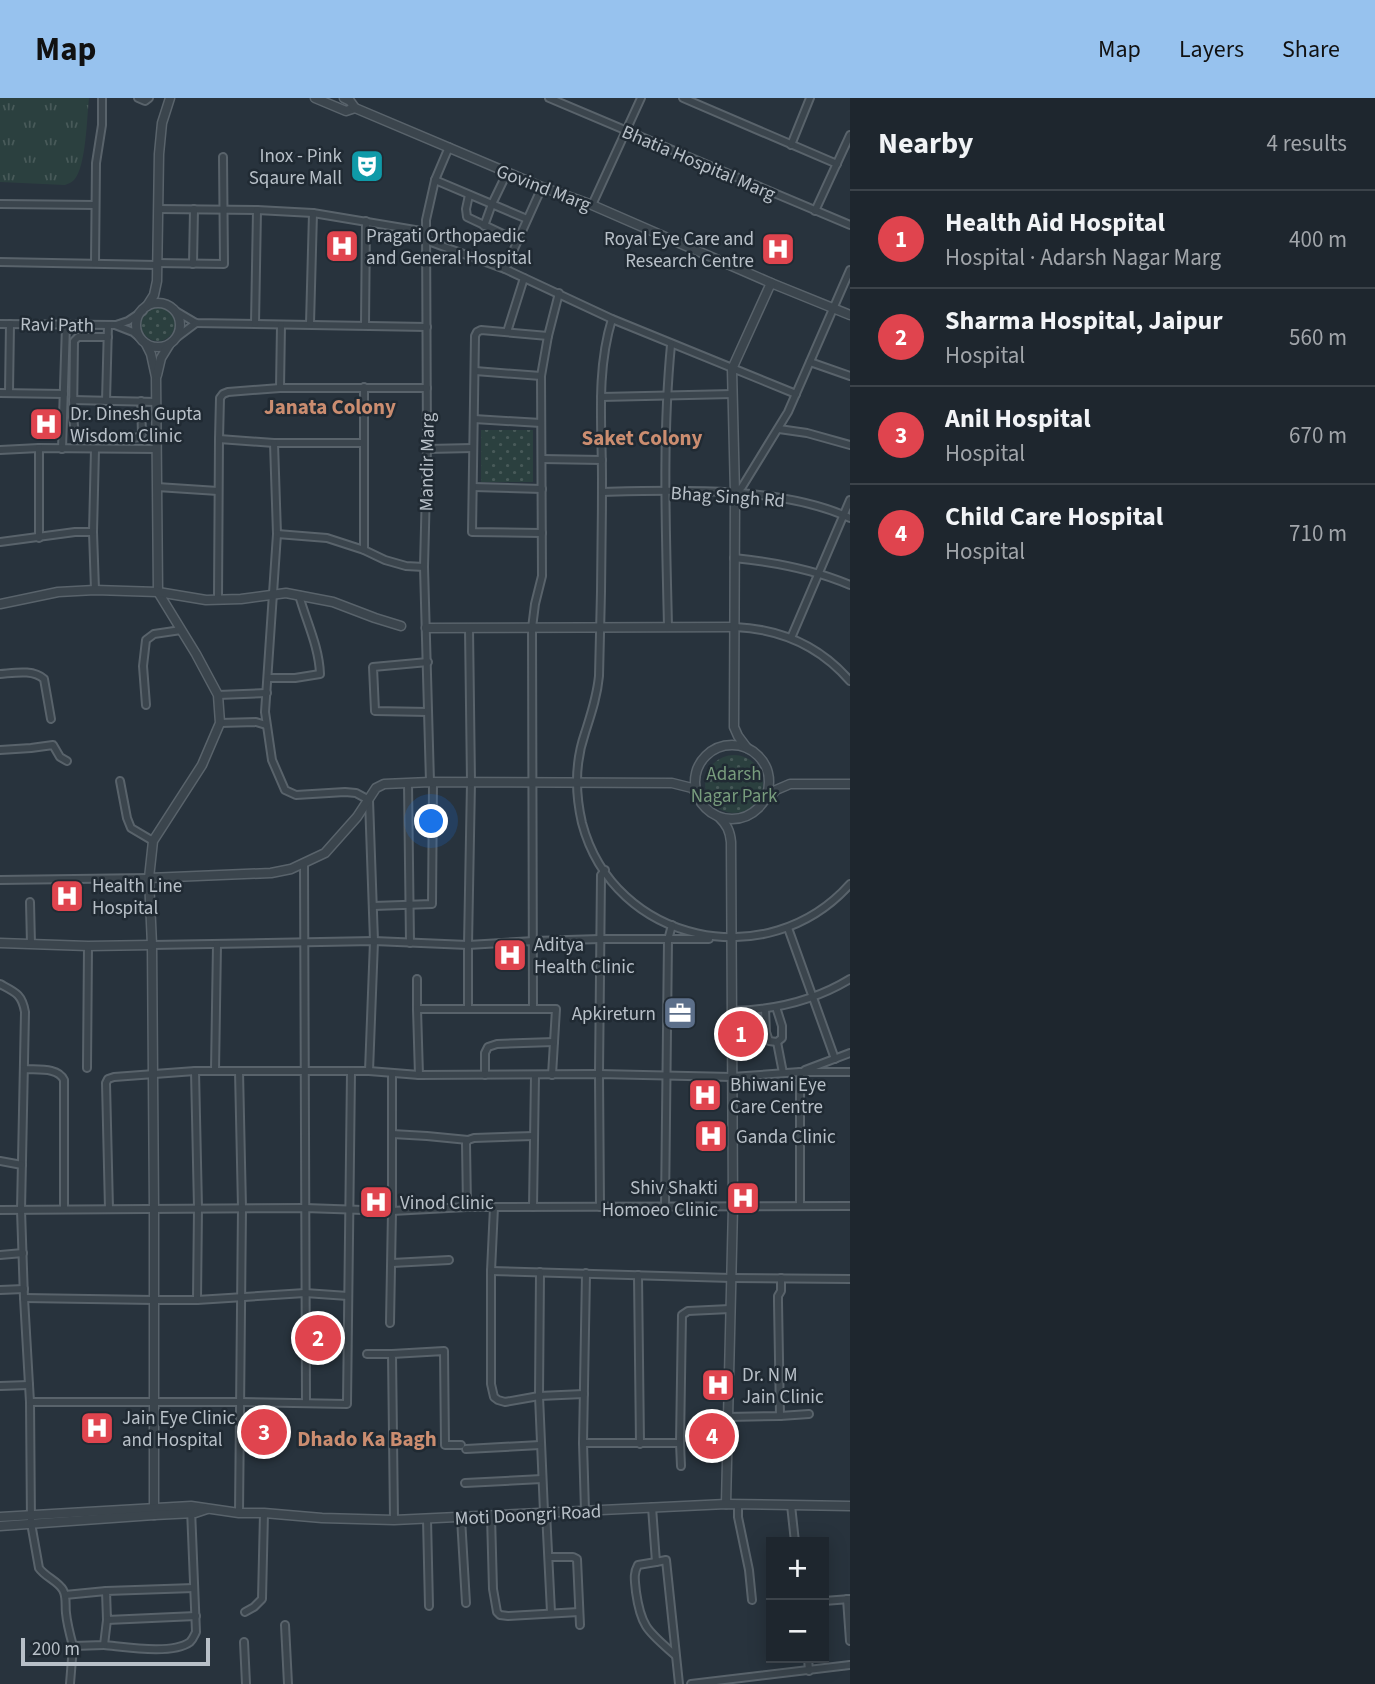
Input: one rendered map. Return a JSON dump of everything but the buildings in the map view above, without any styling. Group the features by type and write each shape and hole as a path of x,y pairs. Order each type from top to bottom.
{"street":[{"path":"95,263 96,163 102,125 102,98"},
{"path":"138,98 145,101 149,98"},
{"path":"154,1511 152,946 149,878 153,841 202,765 220,723 218,695 158,592 156,377 151,354 137,326 137,319 154,295 157,281 158,168 162,123 170,98"},
{"name":"Govind Marg","path":"315,98 346,111 355,108"},
{"name":"Govind Marg","path":"344,98 355,108 850,315"},
{"path":"355,108 358,98"},
{"name":"Bhatia Hospital Marg","path":"549,98 850,225"},
{"path":"592,205 641,98"},
{"path":"683,98 837,164"},
{"path":"791,145 810,98"},
{"path":"815,211 850,135"},
{"name":"Mandir Marg","path":"410,905 432,904 424,567 427,449 426,220 435,180 449,147"},
{"path":"0,262 224,264 223,157"},
{"path":"484,226 508,173"},
{"path":"435,180 527,219"},
{"path":"505,269 542,187"},
{"path":"469,195 467,217 518,241"},
{"path":"0,204 95,205"},
{"path":"158,209 257,209 313,213 427,232"},
{"path":"193,264 194,209"},
{"path":"256,324 257,209"},
{"path":"310,324 313,213"},
{"path":"365,325 366,221"},
{"path":"428,240 505,269 671,345 796,394"},
{"path":"735,494 779,429 850,270"},
{"path":"507,332 524,278"},
{"path":"156,377 161,358 174,340 180,324 178,316 161,295 157,281"},
{"path":"723,746 734,727 735,494 732,369 771,283"},
{"path":"533,1009 532,628 542,576 541,376 559,293"},
{"path":"111,325 128,321 155,304 171,308 196,323 427,327"},
{"path":"612,319 602,359 601,627 598,695 580,752 578,803 589,842 605,870 632,901 672,925 695,933 732,938"},
{"path":"111,325 132,332 155,347 163,347 196,323"},
{"name":"Ravi Path","path":"0,324 111,325"},
{"path":"9,392 10,324"},
{"path":"62,449 65,325"},
{"path":"106,401 108,337 111,325"},
{"path":"280,388 281,325"},
{"path":"542,533 472,532 475,336 481,330 548,336"},
{"path":"108,337 75,339 72,418 75,434 79,438 139,437 142,434 141,401"},
{"path":"668,627 666,394 671,345"},
{"path":"65,358 74,358"},
{"path":"810,362 850,376"},
{"path":"475,371 541,376"},
{"path":"364,387 364,550"},
{"path":"218,599 220,398 223,394 228,391 280,388 427,388"},
{"path":"0,393 64,394"},
{"path":"601,397 733,394"},
{"path":"73,400 156,402"},
{"path":"63,417 72,418"},
{"path":"474,419 541,423"},
{"path":"779,429 807,432 850,445"},
{"path":"120,438 120,449"},
{"path":"219,439 274,443 364,443"},
{"path":"274,443 277,534 265,712 272,760 285,790 296,795 356,793 369,800"},
{"path":"39,448 39,538"},
{"path":"95,449 95,590"},
{"path":"0,450 157,449"},
{"path":"427,449 473,449"},
{"path":"542,459 602,460"},
{"path":"157,487 218,491"},
{"path":"473,487 542,489"},
{"name":"Bhag Singh Rd","path":"602,492 666,491 770,496 808,503 847,516"},
{"path":"791,638 847,516 850,500"},
{"path":"0,542 75,532 93,533"},
{"path":"277,534 327,538 385,560 406,566 424,567"},
{"path":"734,558 819,572 850,585"},
{"path":"0,604 58,592 95,590 158,592 206,600 286,593 333,602 401,626"},
{"path":"268,678 320,674 320,660 299,595"},
{"path":"426,628 757,628 811,647 850,681"},
{"path":"468,1009 471,782 469,628"},
{"path":"146,705 146,639 154,634 181,630"},
{"path":"428,662 373,667 375,710 428,712"},
{"path":"0,674 31,673 41,676 44,679 51,719"},
{"path":"218,695 267,693"},
{"path":"220,723 256,722 266,725"},
{"path":"734,727 747,748"},
{"path":"0,750 53,745 60,757 68,761"},
{"path":"672,783 690,777 713,750 737,745 759,756 777,779 790,784 850,784"},
{"path":"763,803 770,784 767,768"},
{"path":"697,770 695,780 698,795"},
{"path":"120,781 131,828 153,841"},
{"path":"408,783 411,943"},
{"path":"0,880 149,878 271,873 291,869 325,853 357,817 376,788 384,784 672,783 692,788 705,808 725,823 731,842 733,1206 726,1504"},
{"path":"731,842 738,826 776,790 790,784"},
{"path":"369,800 374,941 369,1071"},
{"path":"719,817 734,819 750,815"},
{"path":"304,863 306,1403"},
{"path":"600,1207 600,939 601,876 605,870"},
{"path":"0,943 152,946 374,941 468,946 600,939 732,938 758,936 788,928 818,913 850,884"},
{"path":"30,902 31,944"},
{"path":"373,906 410,905"},
{"path":"665,1207 668,940 672,925"},
{"path":"788,928 835,1059"},
{"path":"215,1071 217,944"},
{"path":"87,1068 88,946"},
{"path":"417,979 419,1075"},
{"path":"732,1011 787,1006 850,979"},
{"path":"0,984 19,994 25,1012 21,1210 30,1402 31,1519 39,1568 63,1589 65,1595 73,1646 69,1684"},
{"path":"776,1007 782,1034 777,1042"},
{"path":"417,1009 556,1009 552,1075"},
{"path":"765,1009 766,1036 769,1041 777,1042"},
{"path":"485,1075 485,1053 488,1046 554,1042"},
{"path":"777,1042 783,1073"},
{"path":"800,1072 850,1053"},
{"path":"24,1069 58,1071 64,1080 64,1209"},
{"path":"195,1070 197,1300"},
{"path":"109,1209 106,1083 114,1077 195,1070 732,1077 800,1072 850,1072"},
{"path":"239,1071 242,1208 239,1513"},
{"path":"30,1402 346,1404 351,1072"},
{"path":"800,1072 800,1206"},
{"path":"390,1323 393,1211 392,1074"},
{"path":"533,1207 535,1075"},
{"path":"392,1134 468,1140 534,1136"},
{"path":"467,1207 468,1140"},
{"path":"0,1161 22,1165"},
{"path":"0,1210 349,1208 393,1211 467,1207 850,1206"},
{"path":"494,1207 491,1271 491,1384 494,1397 505,1402 539,1396 584,1394"},
{"path":"0,1255 23,1254"},
{"path":"392,1263 449,1260"},
{"path":"491,1271 850,1279"},
{"path":"540,1272 540,1446 551,1612"},
{"path":"585,1511 583,1443 586,1273"},
{"path":"638,1275 640,1444"},
{"path":"780,1416 778,1296 781,1292 781,1278"},
{"path":"0,1290 24,1289"},
{"path":"24,1298 197,1300 305,1293 348,1296"},
{"path":"681,1466 682,1315 688,1311 730,1308"},
{"path":"367,1354 444,1351 445,1445 540,1446"},
{"path":"392,1354 394,1520"},
{"path":"0,1386 29,1385"},
{"path":"727,1417 810,1414"},
{"path":"583,1443 680,1443"},
{"path":"465,1483 542,1479"},
{"name":"Moti Doongri Road","path":"0,1517 31,1519 154,1511 199,1512 207,1509 322,1518 394,1520 726,1504 850,1506"},
{"path":"738,1504 752,1600"},
{"path":"791,1505 794,1537"},
{"path":"652,1507 656,1562"},
{"path":"73,1646 166,1649 192,1641 196,1632 196,1616 191,1510"},
{"path":"245,1612 254,1608 261,1599 264,1513"},
{"path":"491,1516 493,1589 497,1612 508,1616 579,1612"},
{"path":"461,1518 466,1603"},
{"name":"Moti Doongri Road","path":"0,1527 31,1519"},
{"path":"427,1519 429,1606"},
{"path":"549,1557 577,1559 580,1625"},
{"path":"675,1655 649,1632 642,1622 634,1572 638,1565 666,1560 679,1684"},
{"path":"65,1595 194,1588"},
{"path":"104,1646 106,1591"},
{"path":"829,1601 848,1599 850,1641"},
{"path":"107,1620 196,1616"},
{"path":"285,1625 288,1684"},
{"path":"244,1642 246,1684"},
{"path":"808,1663 809,1671"},
{"path":"691,1684 850,1665"}],"green space":[{"path":"0,98 89,98 81,165 74,180 65,185 0,182"},
{"path":"158,307 170,312 175,324 170,336 158,341 146,336 141,324 146,312"},
{"path":"481,430 533,430 533,482 481,482"},
{"name":"Adarsh Nagar Park","path":"734,755 750,760 758,768 763,784 758,800 750,808 734,813 718,808 710,800 705,784 710,768 718,760"}],"place":[{"name":"Inox - Pink Sqaure Mall","path":"367,166"},
{"name":"Pragati Orthopaedic and General Hospital","path":"342,246"},
{"name":"Royal Eye Care and Research Centre","path":"778,249"},
{"name":"Dr. Dinesh Gupta Wisdom Clinic","path":"46,424"},
{"name":"Health Line Hospital","path":"67,896"},
{"name":"Aditya Health Clinic","path":"510,955"},
{"name":"Apkireturn","path":"680,1013"},
{"name":"Health Aid Hospital","path":"741,1034"},
{"name":"Bhiwani Eye Care Centre","path":"705,1095"},
{"name":"Ganda Clinic","path":"711,1136"},
{"name":"Shiv Shakti Homoeo Clinic","path":"743,1198"},
{"name":"Vinod Clinic","path":"376,1202"},
{"name":"Sharma Hospital, Jaipur","path":"318,1338"},
{"name":"Dr. N M Jain Clinic","path":"718,1385"},
{"name":"Jain Eye Clinic and Hospital","path":"97,1428"},
{"name":"Anil Hospital","path":"264,1432"},
{"name":"Child Care Hospital","path":"712,1436"}],"district":[{"name":"Janata Colony","path":"330,407"},
{"name":"Saket Colony","path":"642,438"},
{"name":"Dhado Ka Bagh","path":"367,1439"}]}
